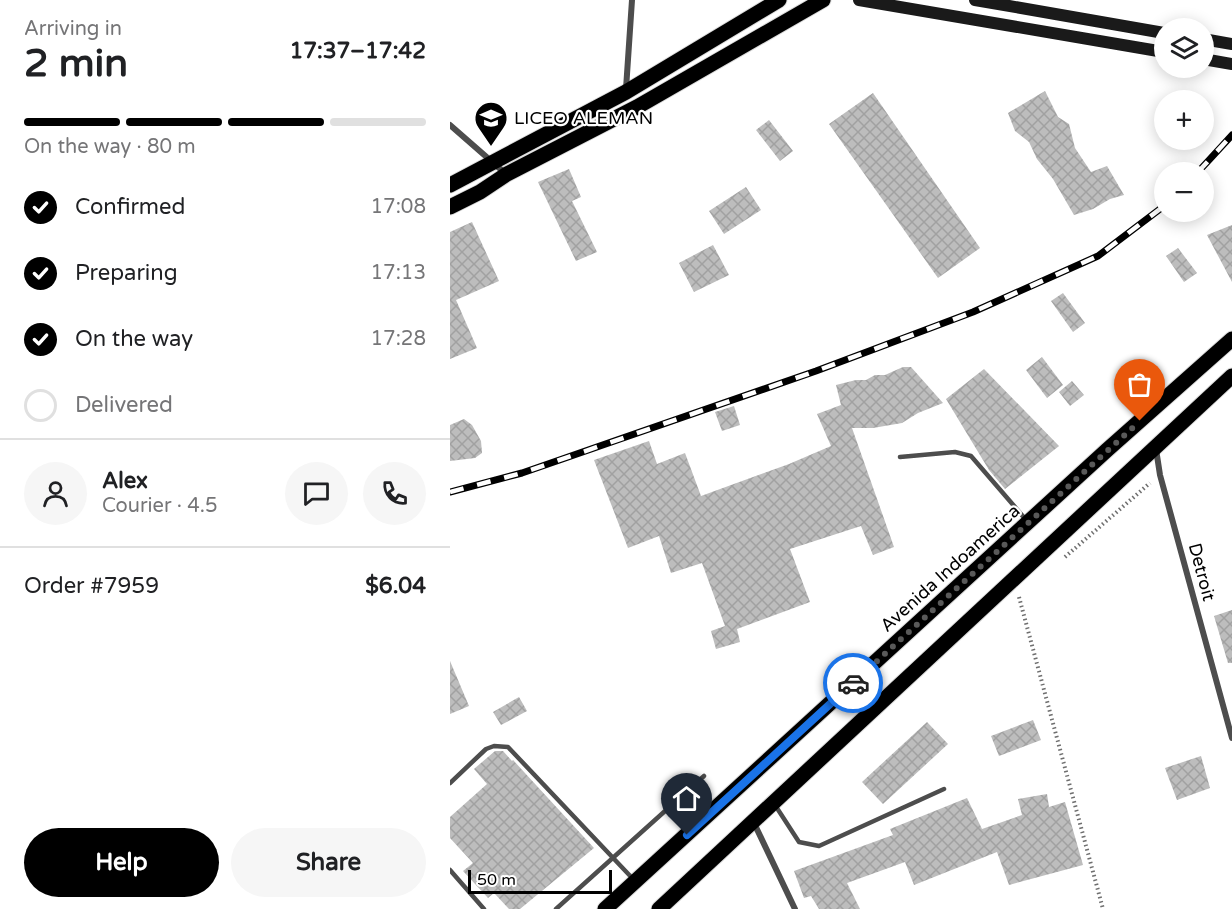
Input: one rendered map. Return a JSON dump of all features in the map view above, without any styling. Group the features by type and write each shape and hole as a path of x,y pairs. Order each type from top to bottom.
{"main road":[{"path":"450,185 626,92 779,0"},
{"path":"450,207 480,192 507,174 637,107 823,0"},
{"name":"Avenida Indoamerica","path":"605,909 1107,450 1232,339"},
{"path":"659,909 1232,376"}],"street":[{"path":"626,92 632,0"},
{"path":"859,0 1154,50"},
{"path":"975,0 1154,31"},
{"path":"1214,41 1232,44"},
{"path":"1214,61 1232,64"},
{"path":"450,125 507,174"},
{"name":"Detroit","path":"1156,448 1160,475 1232,738"},
{"path":"753,821 795,909"}],"lane":[{"path":"900,457 955,452 971,456 1029,523"},
{"path":"450,783 486,749 494,746 508,747 635,882"},
{"path":"556,909 704,776"},
{"path":"774,802 799,842 819,846 944,789"},
{"path":"450,870 484,909"}],"path":[{"path":"1063,559 1160,475"},
{"path":"1028,590 1019,597 1103,909"}],"building":[{"path":"1045,91 1058,117 1069,124 1075,148 1091,172 1107,166 1124,195 1074,215 1053,179 1037,159 1029,142 1015,131 1008,113"},
{"path":"873,93 980,248 938,278 829,124"},
{"path":"769,120 793,151 780,161 756,130"},
{"path":"569,169 581,197 572,201 597,252 576,261 538,182"},
{"path":"746,187 761,210 724,234 709,211"},
{"path":"472,222 499,281 456,300 477,348 450,359 450,232"},
{"path":"1232,225 1232,282 1207,235"},
{"path":"713,245 729,275 694,292 679,263"},
{"path":"1178,248 1197,273 1184,282 1166,256"},
{"path":"1063,293 1085,323 1073,332 1051,301"},
{"path":"1042,357 1063,385 1047,398 1026,370"},
{"path":"903,367 911,367 943,403 918,413 902,423 873,428 852,428 894,547 873,555 861,526 790,549 810,602 737,629 740,642 716,649 711,631 725,626 702,563 671,573 659,536 628,548 594,460 649,441 657,464 685,453 701,496 831,446 817,414 841,405 836,385 866,380 875,375 885,375"},
{"path":"984,369 1059,446 1005,489 989,470 946,399"},
{"path":"1072,381 1084,395 1070,406 1059,392"},
{"path":"734,406 740,425 722,431 715,412"},
{"path":"464,419 472,425 481,441 482,453 475,458 450,461 450,425"},
{"path":"1232,610 1232,663 1228,663 1214,616"},
{"path":"450,661 469,706 450,714"},
{"path":"519,697 527,711 501,725 493,712"},
{"path":"1033,720 1041,740 999,756 991,736"},
{"path":"927,722 948,744 883,804 862,782"},
{"path":"495,751 503,751 513,760 594,848 520,909 509,909 494,893 488,898 463,871 473,863 450,838 450,817 487,784 474,769"},
{"path":"1201,756 1210,788 1177,800 1165,768"},
{"path":"1047,794 1049,807 1065,802 1083,865 1009,885 997,852 914,885 905,862 847,883 860,909 819,909 811,896 804,898 794,871 893,835 890,829 967,798 982,829 1022,815 1018,799"}],"railway":[{"path":"1207,162 1232,135"},
{"path":"450,492 522,473 816,371 973,312 1098,256 1154,214"}],"way so far":[{"path":"853,683 1140,421"}],"place":[{"name":"LICEO ALEMAN","path":"491,147"}],"route":[{"path":"687,835 853,683"}]}
